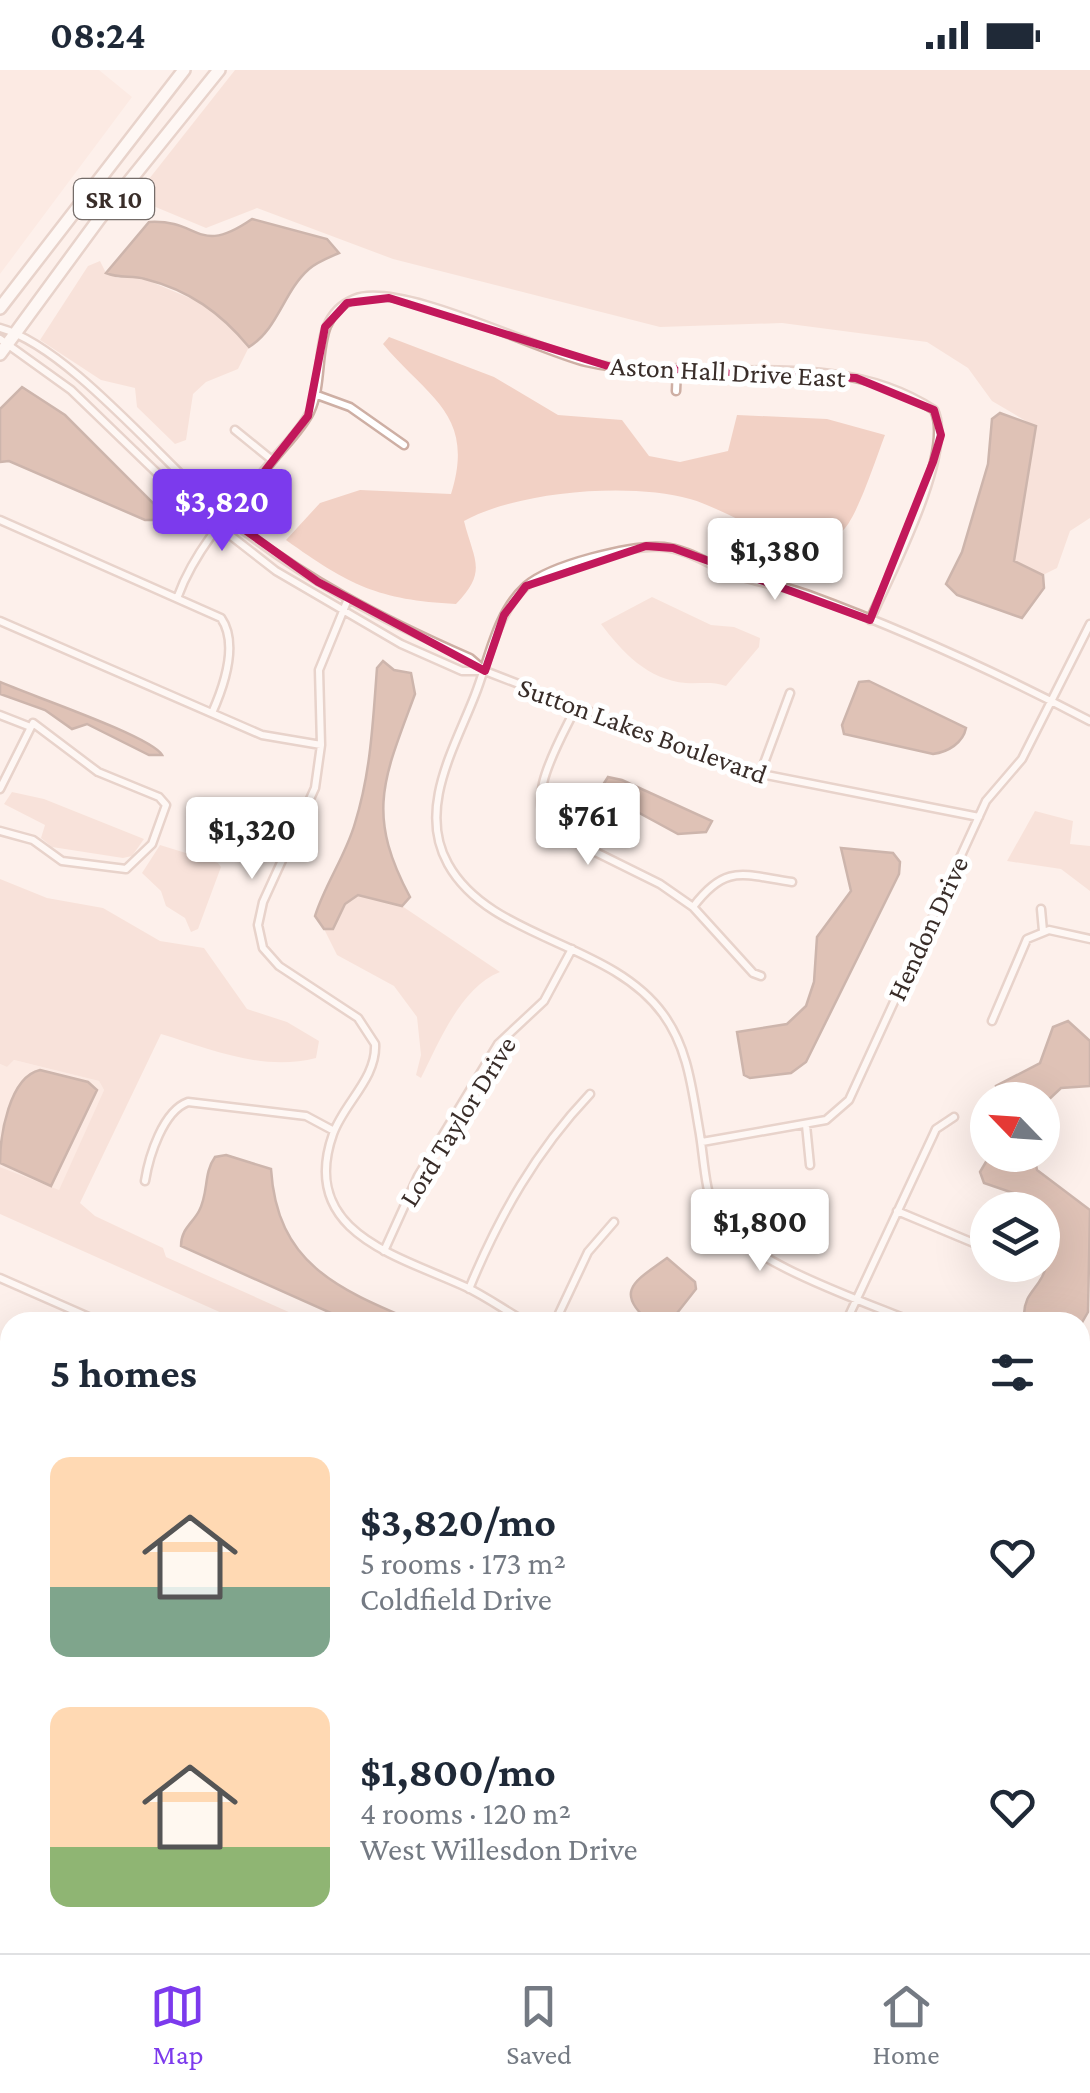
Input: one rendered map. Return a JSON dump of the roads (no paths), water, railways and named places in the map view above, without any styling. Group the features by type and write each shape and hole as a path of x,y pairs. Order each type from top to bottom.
{"highway":[{"name":"SR 10","path":"0,308 184,70"},
{"name":"SR 10","path":"2,346 218,70"}],"street":[{"name":"Aston Hall Drive East","path":"317,394 325,326 347,303 364,296 389,298 500,329 587,362 775,370 856,378 910,396 934,410 941,436 911,526 870,620"},
{"name":"Sutton Lakes Boulevard","path":"0,328 16,332 88,386 228,518 348,599 470,658 485,671 760,774 978,816"},
{"name":"Sutton Lakes Boulevard","path":"2,346 71,390 220,530 342,613 462,671 485,671"},
{"path":"676,368 676,391"},
{"path":"178,596 188,569 308,416 317,394 350,406 404,446"},
{"path":"123,439 132,428"},
{"path":"235,430 272,460"},
{"path":"0,520 214,612 225,622 226,676 212,713"},
{"path":"890,1312 754,1252 730,1235 712,1204 684,1054 661,1010 607,964 474,896 456,876 440,846 436,817 441,783 504,615 526,586 550,573 646,546 673,548 736,575 811,596 1090,720"},
{"path":"348,599 319,670 322,745 310,802 263,902 258,924 264,948 278,966 358,1018 372,1034 374,1062 334,1131 327,1166 336,1211 356,1235 509,1312"},
{"path":"0,621 276,739 322,745"},
{"name":"Hendon Drive","path":"702,1142 806,1125 832,1117 849,1100 978,816 995,787 1022,758 1090,624"},
{"path":"760,774 790,693"},
{"path":"576,706 542,792 541,816 555,832 660,884 694,907 753,973 761,976"},
{"path":"0,715 28,726"},
{"path":"0,789 32,723 48,731 98,772 159,796 166,806 152,844 126,869 62,862 32,840 0,832"},
{"path":"694,907 711,884 727,874 792,882"},
{"path":"1041,909 1043,931"},
{"path":"992,1021 1020,948 1043,931 1090,939"},
{"name":"Lord Taylor Drive","path":"384,1251 418,1176 468,1091 503,1036 544,1001 572,948"},
{"path":"469,1289 516,1190 553,1133 590,1094"},
{"path":"145,1180 148,1164 172,1112 188,1102 306,1116 334,1131"},
{"path":"851,1312 938,1124 954,1117"},
{"path":"806,1125 810,1166"},
{"path":"897,1212 970,1242"},
{"path":"560,1312 588,1252 614,1222"},
{"path":"0,1280 72,1312"}]}
